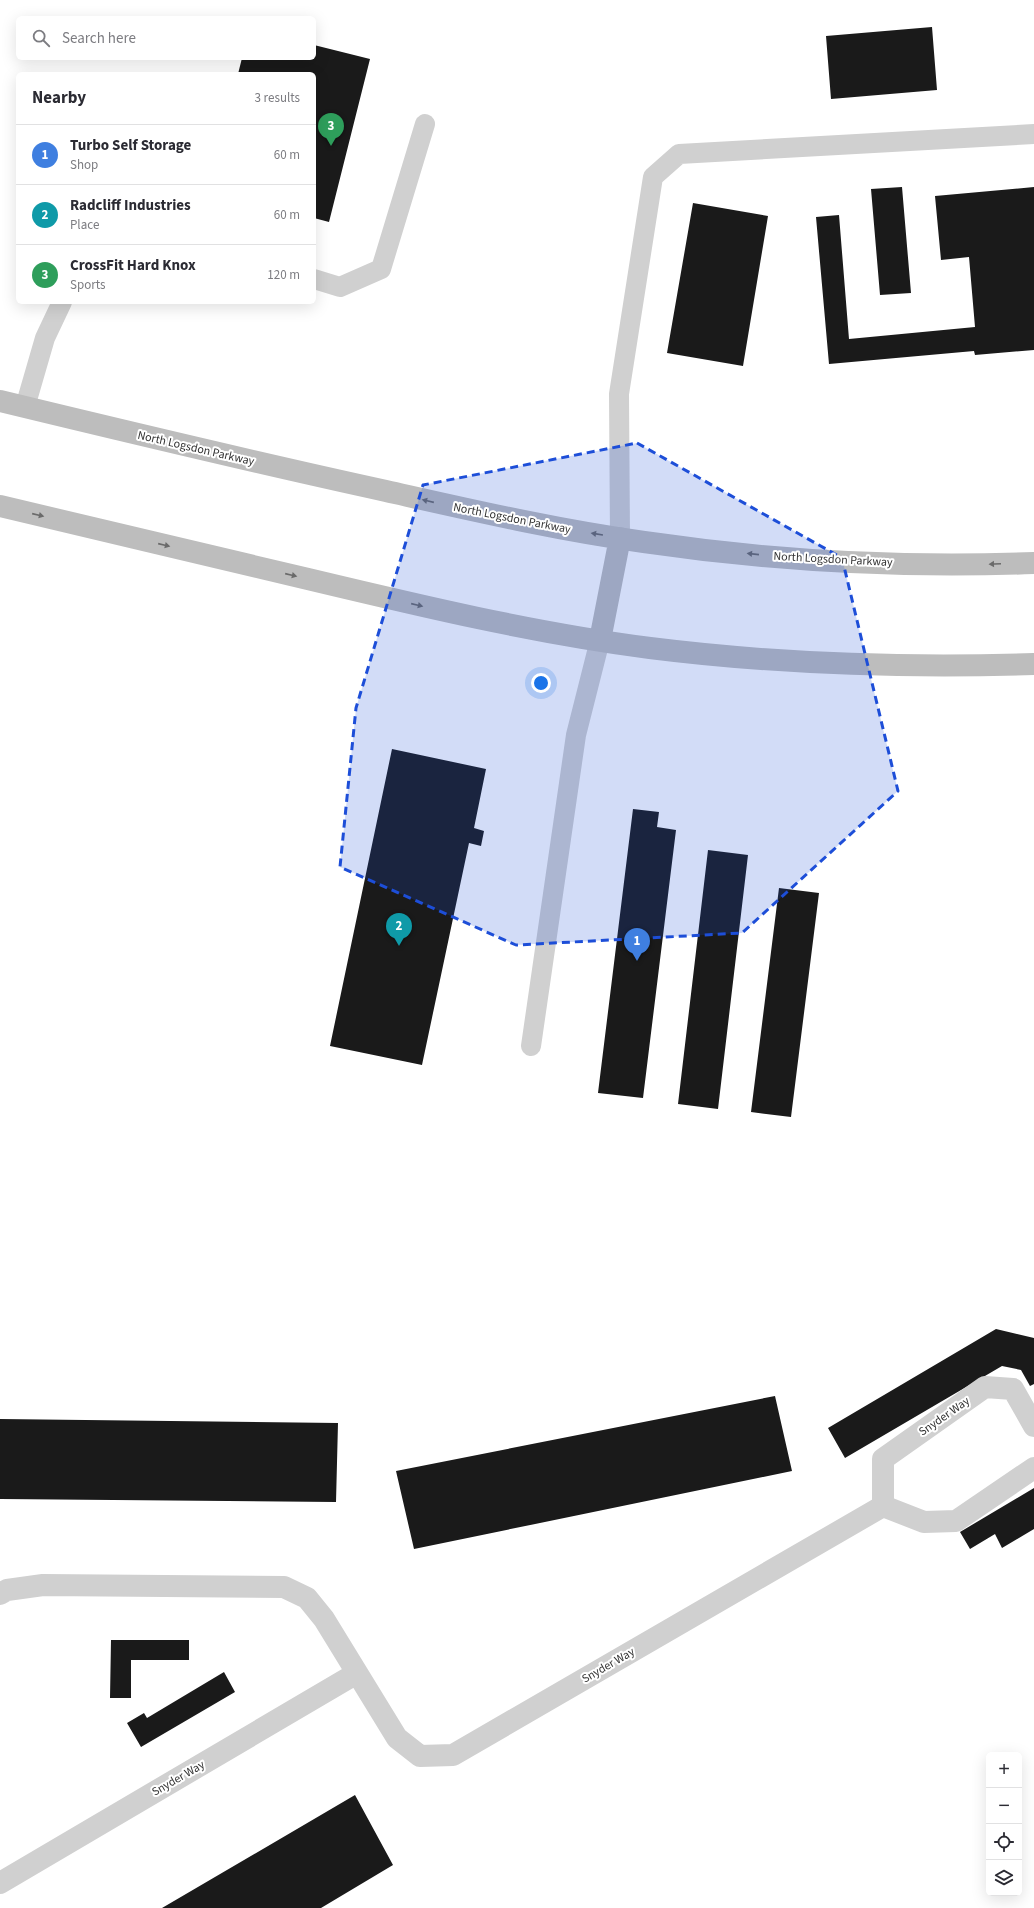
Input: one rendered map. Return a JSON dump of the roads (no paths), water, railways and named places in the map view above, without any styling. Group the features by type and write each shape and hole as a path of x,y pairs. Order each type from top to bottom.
{"main road":[{"name":"North Logsdon Parkway","path":"0,401 304,473 531,523 620,538 760,555 873,563 986,565 1034,563"},
{"path":"0,506 452,613 649,648 731,656 844,664 943,667 1034,664"},
{"path":"600,640 620,538"}],"street":[{"name":"Snyder Way","path":"0,1594 7,1590 43,1584 284,1587 307,1598 324,1619 397,1738 420,1756 453,1755 883,1506 883,1459 985,1387 1013,1389 1034,1426"},
{"path":"883,1506 924,1522 956,1521 1034,1468"},
{"name":"Snyder Way","path":"0,1883 357,1673"}],"lane":[{"path":"316,279 340,287 381,269 425,124"},
{"path":"620,538 619,394 653,178 679,154 1034,134"},
{"path":"24,407 45,338 61,304"},
{"path":"531,1046 576,735 600,640"}],"place":[{"name":"CrossFit Hard Knox","path":"331,146"},
{"name":"Radcliff Industries","path":"399,946"},
{"name":"Turbo Self Storage","path":"637,961"}]}
